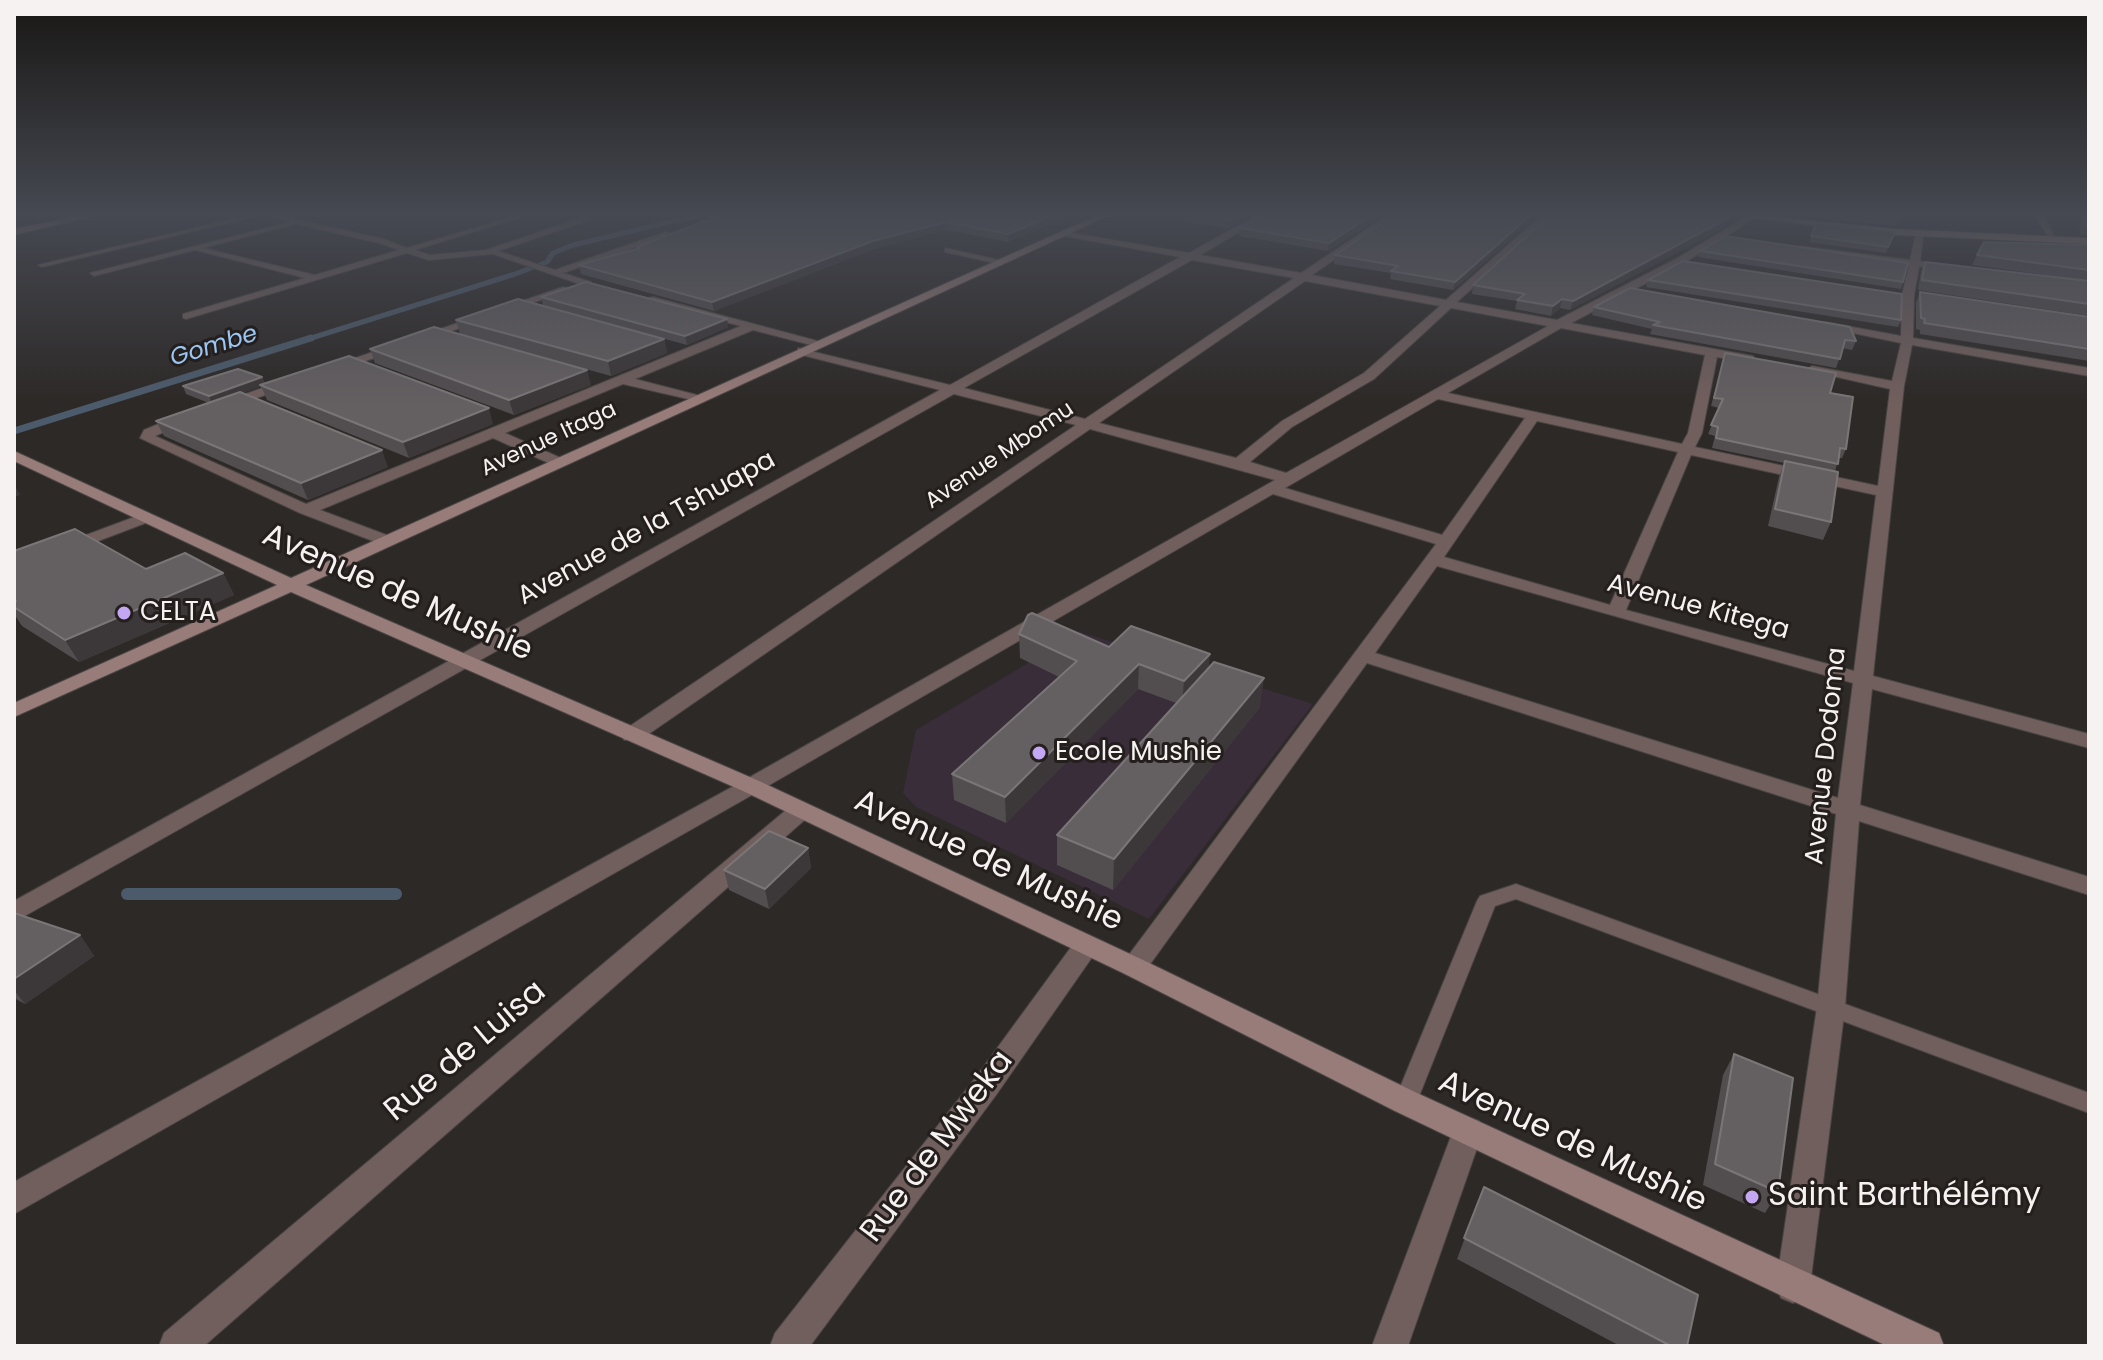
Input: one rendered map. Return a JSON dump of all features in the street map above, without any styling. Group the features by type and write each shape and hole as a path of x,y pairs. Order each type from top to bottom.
{"street":[{"name":"Avenue Itaga","path":"14,711 962,278"},
{"name":"Avenue de la Tshuapa","path":"14,913 1151,278"},
{"name":"Avenue Mbomu","path":"632,735 1297,278"},
{"path":"1321,278 1758,360"},
{"path":"1239,463 1287,424 1369,376 1478,278"},
{"path":"14,1199 751,786 1561,323 1656,278"},
{"name":"Avenue Dodoma","path":"1793,1286 1831,1007 1848,809 1897,386 1907,341 1912,278"},
{"path":"324,370 588,284 606,288"},
{"path":"634,295 819,343"},
{"path":"519,305 550,314"},
{"path":"1814,324 2089,372"},
{"path":"306,510 403,464 491,432 506,420 752,326"},
{"path":"435,333 464,341"},
{"path":"673,348 688,352"},
{"path":"802,351 1239,463 1277,483 1446,542"},
{"path":"1616,613 1695,433 1712,352"},
{"path":"351,361 378,371"},
{"path":"1804,369 1897,386"},
{"path":"297,379 161,427 149,433 147,438 306,510 386,541"},
{"path":"608,380 696,399"},
{"path":"1437,395 1887,493"},
{"path":"242,398 270,409"},
{"path":"1134,967 1446,542 1532,418"},
{"path":"491,432 558,462"},
{"name":"Avenue de Mushie","path":"14,455 291,585 751,786 1134,967 1406,1102 1926,1346"},
{"path":"14,568 145,518"},
{"name":"Avenue Kitega","path":"1433,559 1616,613 2089,741"},
{"path":"1362,655 2089,886"},
{"name":"Rue de Luisa","path":"177,1346 800,811"},
{"name":"Rue de Mweka","path":"788,1346 986,1086 1086,946"},
{"path":"1390,1346 1468,1131"}],"lane":[{"path":"186,316 309,278"},
{"path":"574,278 588,284"},
{"path":"1406,1102 1487,901 1499,894 1516,891 2089,1103"}],"shaded area":[{"path":"1080,632 1313,704 1149,919 916,807 903,793 916,730"}],"building":[{"path":"627,278 774,278 712,302"},
{"path":"1434,278 1459,278 1455,282"},
{"path":"1480,278 1615,278 1573,301 1562,299 1553,306 1517,300 1525,294 1473,285"},
{"path":"1799,278 1902,294 1901,320 1648,280"},
{"path":"1880,278 1904,278 1903,282"},
{"path":"2067,278 2089,281 2089,304 1922,280"},
{"path":"586,282 727,319 685,336 541,297"},
{"path":"1630,288 1850,327 1856,341 1845,340 1840,359 1653,325 1660,322 1594,307"},
{"path":"1920,292 2089,317 2089,349 1924,323"},
{"path":"518,299 664,339 608,361 456,320"},
{"path":"434,327 587,370 509,400 370,349"},
{"path":"1725,353 1836,373 1830,393 1853,397 1846,449 1840,448 1838,464 1716,438 1718,427 1711,425 1723,399 1714,398"},
{"path":"349,356 489,408 403,442 260,385"},
{"path":"238,369 262,377 209,396 183,386"},
{"path":"240,392 382,450 301,483 156,421"},
{"path":"1785,461 1838,472 1831,522 1775,509"},
{"path":"75,529 146,569 185,553 223,573 65,640 14,607 14,551"},
{"path":"1032,613 1109,647 1131,626 1210,654 1184,681 1139,664 1005,797 952,774 1077,661 1019,634"},
{"path":"1214,662 1264,678 1114,859 1057,835"},
{"path":"769,831 808,848 765,889 724,870"},
{"path":"14,913 80,935 14,979"},
{"path":"1734,1054 1793,1078 1778,1192 1715,1164"},
{"path":"1484,1187 1698,1295 1687,1346 1671,1346 1464,1238"}],"waterway":[{"name":"Gombe","path":"305,340 501,278"},
{"name":"Gombe","path":"14,431 311,338"},
{"path":"127,894 396,894"}],"place":[{"name":"CELTA","path":"124,613"},
{"name":"Ecole Mushie","path":"1039,753"},
{"name":"Saint Barthélémy","path":"1752,1197"}]}
